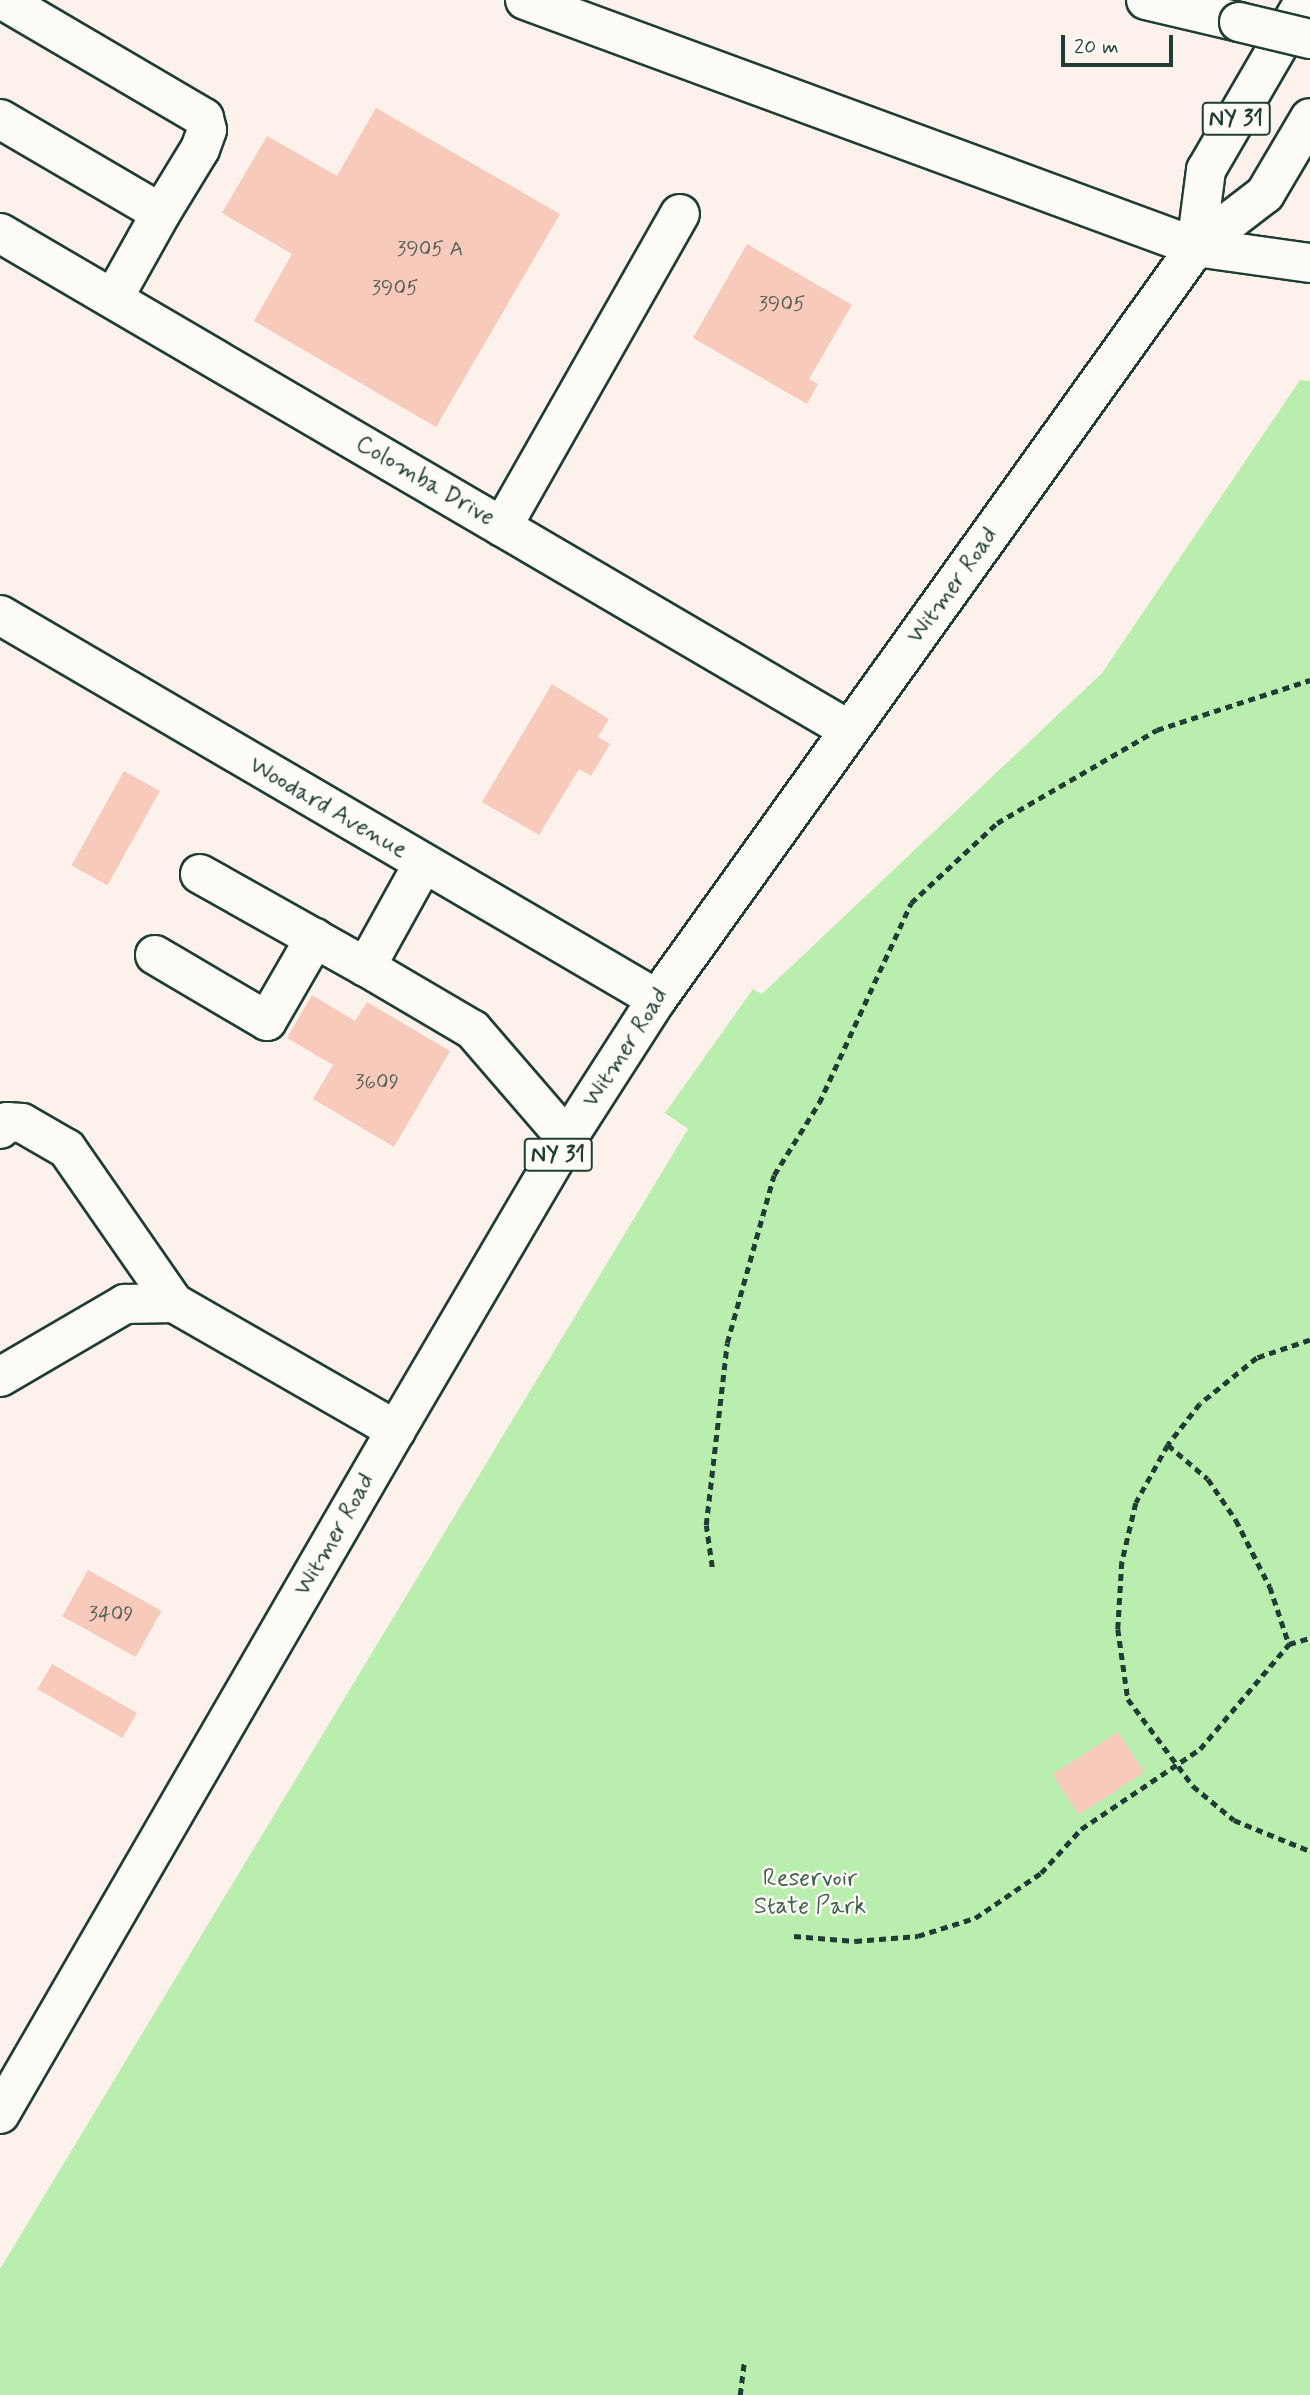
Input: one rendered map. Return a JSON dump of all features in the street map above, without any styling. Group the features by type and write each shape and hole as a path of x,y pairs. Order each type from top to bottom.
{"main road":[{"path":"4,0 204,118 207,130 200,149 113,299"},
{"path":"525,0 1196,247 1310,263"},
{"path":"1146,0 1310,39"},
{"name":"Witmer Road","path":"1196,247 1206,170 1306,0"},
{"name":"Witmer Road","path":"1,2111 567,1139 657,999 1196,247 1265,194 1310,117"},
{"path":"0,119 161,213"},
{"path":"502,527 680,214"},
{"name":"Colomba Drive","path":"0,233 849,730"},
{"name":"Woodard Avenue","path":"0,615 657,999"},
{"path":"366,967 423,864"},
{"path":"200,874 473,1030 567,1139"},
{"path":"155,955 267,1021 315,938"},
{"path":"2,1123 22,1123 67,1149 174,1303 396,1430"},
{"path":"0,1377 125,1304 174,1303"}],"path":[{"path":"712,1567 706,1525 727,1343 774,1175 819,1103 911,903 997,823 1157,730 1310,680"},
{"path":"1310,1340 1257,1358 1200,1404 1168,1445 1136,1503 1122,1562 1118,1629 1128,1699 1194,1786 1234,1820 1310,1851"},
{"path":"1168,1445 1208,1479 1236,1520 1270,1587 1289,1644"},
{"path":"794,1936 855,1941 918,1936 975,1919 1041,1873 1081,1829 1200,1749 1289,1644 1310,1638"},
{"path":"740,2395 744,2361"}],"green space":[{"name":"Reservoir State Park","path":"1300,380 1310,381 1310,2395 0,2395 0,2269 688,1129 665,1113 753,989 762,994 1102,673"}],"building":[{"path":"376,108 560,214 436,427 254,321 292,254 222,213 267,136 337,176"},
{"path":"747,244 852,305 809,379 818,384 807,404 693,338"},
{"path":"552,684 609,719 598,737 610,744 591,776 579,769 539,835 482,802"},
{"path":"124,771 160,791 107,885 72,865"},
{"path":"312,995 355,1021 367,1002 450,1051 394,1147 313,1099 333,1065 287,1038"},
{"path":"88,1570 161,1611 136,1657 62,1616"},
{"path":"52,1664 137,1713 122,1738 38,1689"},
{"path":"1118,1732 1144,1772 1079,1815 1053,1774"}]}
